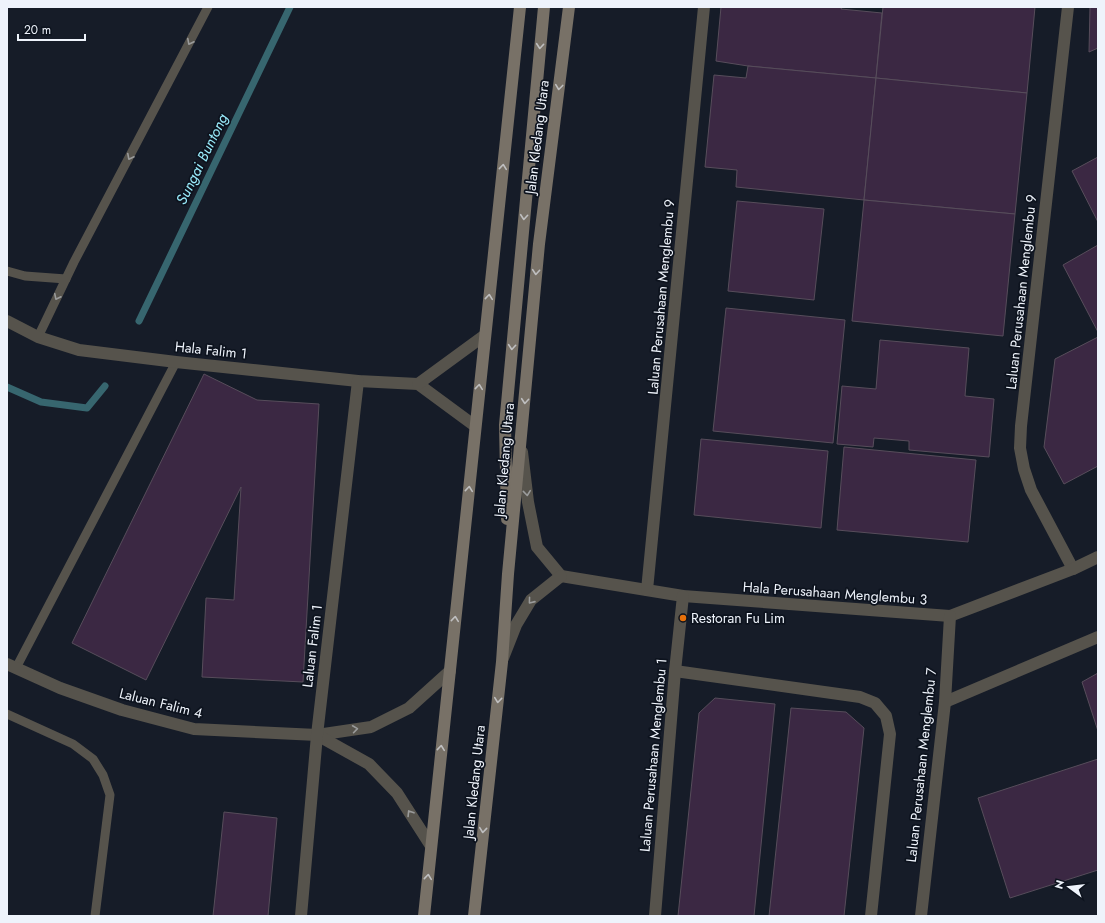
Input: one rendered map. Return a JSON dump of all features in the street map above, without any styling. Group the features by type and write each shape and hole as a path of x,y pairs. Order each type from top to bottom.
{"main road":[{"path":"424,916 520,7"},
{"path":"508,574 505,425 544,7"},
{"name":"Jalan Kledang Utara","path":"474,916 502,662 508,574 539,244 569,7"}],"street":[{"name":"Laluan Perusahaan Menglembu 9","path":"648,590 704,7"},
{"name":"Laluan Perusahaan Menglembu 9","path":"1068,7 1021,426 1020,448 1024,469 1031,490 1073,569"},
{"name":"Hala Falim 1","path":"7,321 38,337 79,350 176,362 358,380 418,384"},
{"path":"475,426 418,384 485,335"},
{"name":"Laluan Falim 1","path":"301,916 316,735 358,380"},
{"path":"502,662 516,625 531,600 561,576 537,547 528,502 521,440"},
{"name":"Hala Perusahaan Menglembu 3","path":"561,576 683,596 950,616 1073,569 1098,557"},
{"name":"Laluan Perusahaan Menglembu 1","path":"655,916 675,671 683,596"},
{"name":"Laluan Perusahaan Menglembu 7","path":"921,916 945,702 950,616"},
{"path":"945,702 1098,638"},
{"name":"Laluan Falim 4","path":"12,666 60,688 122,710 194,729 316,735 371,727 409,708 450,671"},
{"path":"675,671 860,697 875,703 886,716 890,734 871,916"},
{"name":"Laluan Falim 4","path":"316,735 369,764 397,793 431,846"}],"lane":[{"path":"38,337 66,279 208,7"},
{"path":"7,271 24,276 66,279"},
{"path":"12,666 176,362"},
{"path":"7,714 73,744 93,759 104,775 110,795 95,916"}],"building":[{"path":"721,7 842,7 841,9 882,13 876,78 748,66 716,61"},
{"path":"883,7 1035,7 1027,93 876,78"},
{"path":"1090,7 1098,7 1098,48 1089,52"},
{"path":"748,66 876,78 864,200 736,187 737,170 705,167 714,75 746,78"},
{"path":"876,78 1027,93 1015,214 864,200"},
{"path":"1098,157 1098,222 1072,171"},
{"path":"864,200 1015,214 1003,336 852,321"},
{"path":"737,201 824,209 814,300 728,291"},
{"path":"1098,245 1098,332 1063,265"},
{"path":"726,308 845,320 833,443 713,431"},
{"path":"1098,337 1098,466 1064,484 1044,447 1055,359"},
{"path":"880,340 969,348 965,396 994,399 989,457 909,450 909,441 874,438 873,447 837,444 842,386 876,389"},
{"path":"204,374 257,400 319,404 303,682 202,677 206,598 234,600 241,487 146,680 72,643"},
{"path":"701,439 828,451 821,528 694,515"},
{"path":"844,447 976,460 968,542 837,530"},
{"path":"1098,673 1098,731 1082,682"},
{"path":"715,698 775,704 754,916 678,916 699,713"},
{"path":"791,708 846,712 864,728 844,916 769,916"},
{"path":"1098,759 1098,870 1010,898 978,798"},
{"path":"224,812 277,818 268,916 213,916"}],"waterway":[{"name":"Sungai Buntong","path":"139,321 290,7"},
{"name":"Sungai Buntong","path":"7,387 41,402 87,408 105,386"}],"place":[{"name":"Restoran Fu Lim","path":"683,618"}]}
